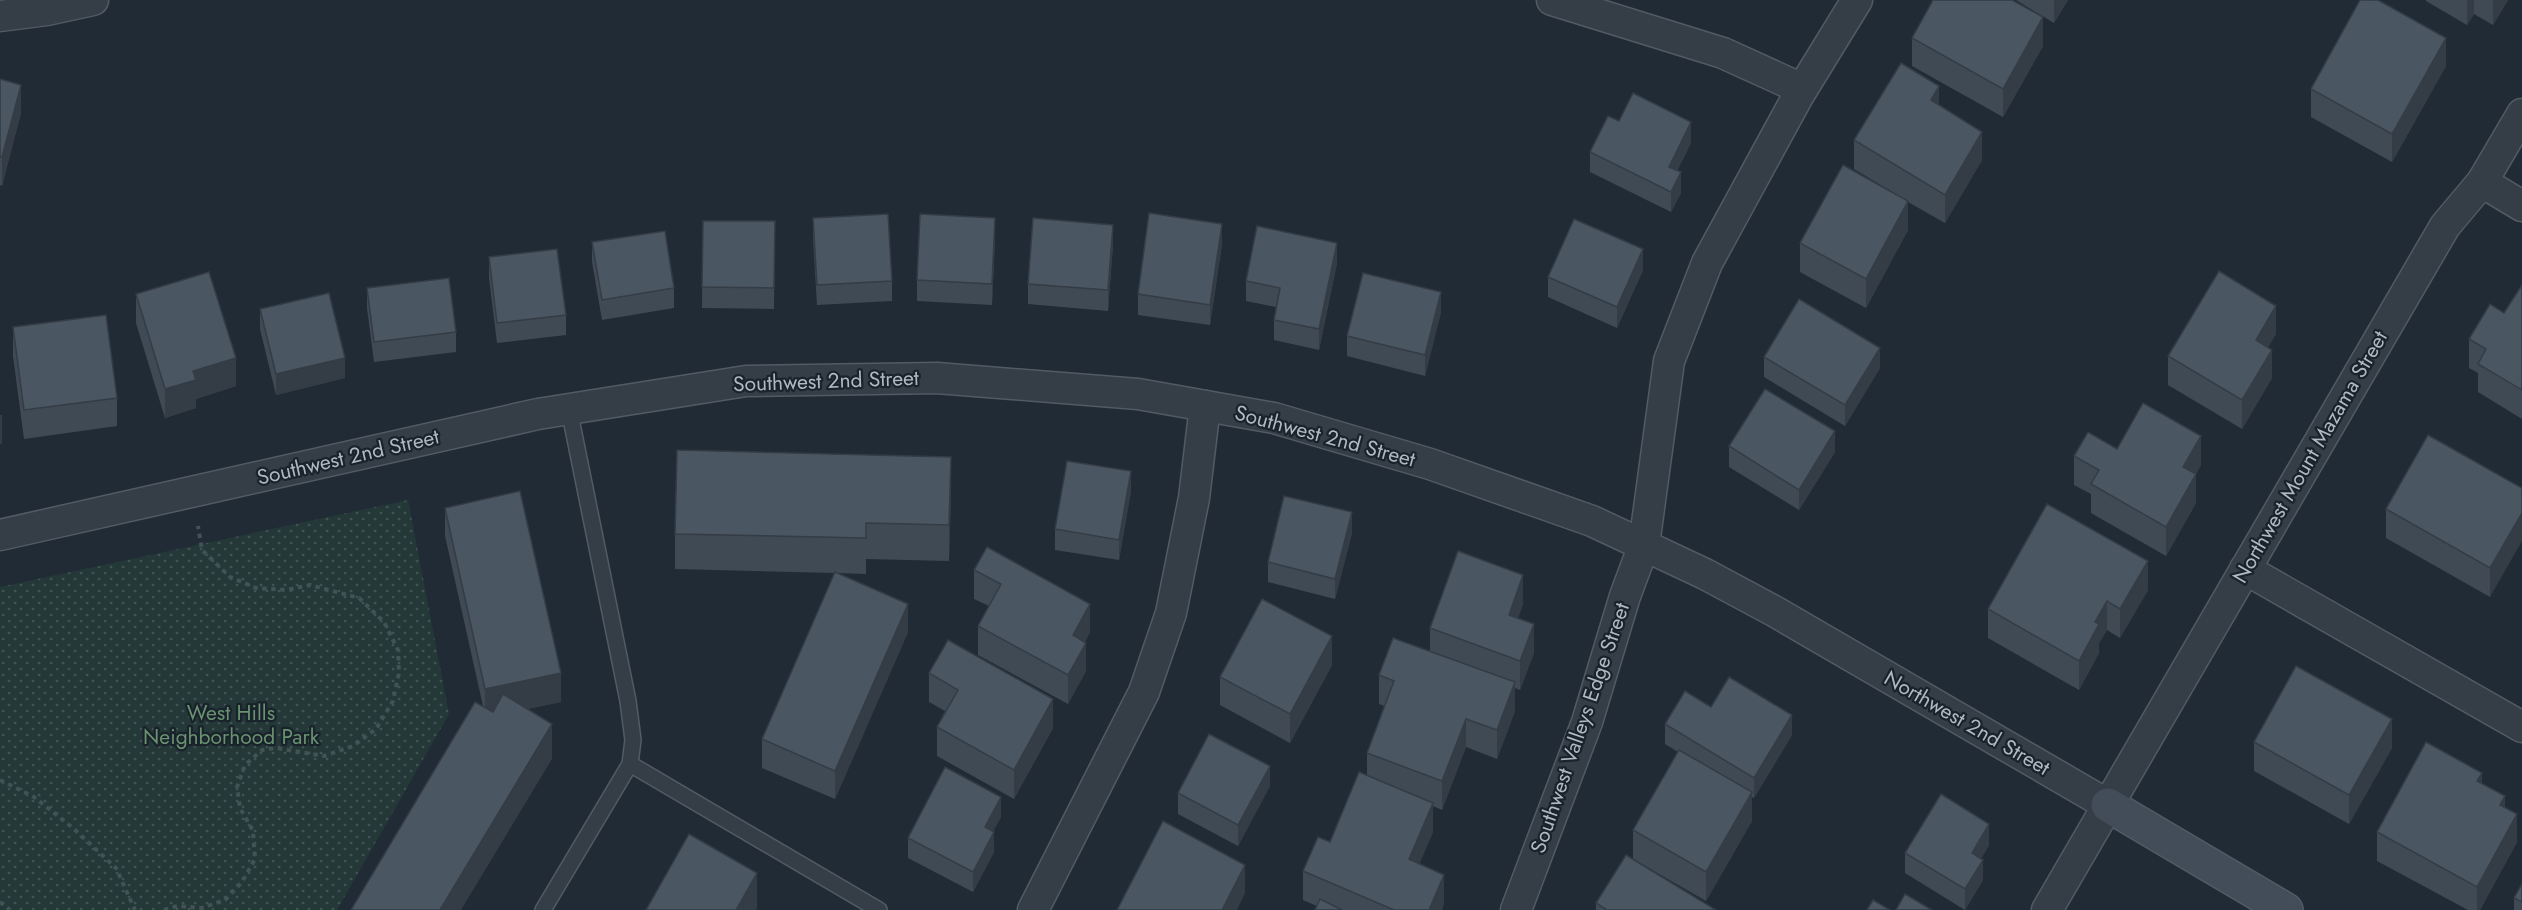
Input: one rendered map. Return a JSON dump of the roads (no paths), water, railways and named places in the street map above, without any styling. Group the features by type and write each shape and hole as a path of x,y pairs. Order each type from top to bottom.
{"street":[{"path":"0,16 47,10 93,0"},
{"path":"1552,0 1723,54 1802,89"},
{"name":"Southwest Valleys Edge Street","path":"1516,910 1587,722 1625,596 1644,545 1669,361 1707,263 1802,89 1857,0"},
{"name":"Northwest Mount Mazama Street","path":"2048,910 2445,226 2482,182 2522,114"},
{"path":"2482,182 2522,206"},
{"name":"Southwest 2nd Street","path":"0,535 538,414 746,381 938,378 1138,394 1274,418 1430,464 1592,521 1644,545"},
{"path":"1033,910 1144,692 1171,613 1194,498 1205,406"},
{"name":"Northwest 2nd Street","path":"1644,545 1774,611 2286,910"},
{"path":"2245,569 2522,727"}],"lane":[{"path":"543,910 630,764 633,740 628,700 570,409"},
{"path":"630,764 879,910"}],"park label":[{"name":"West Hills Neighborhood Park","path":"231,725"}]}
